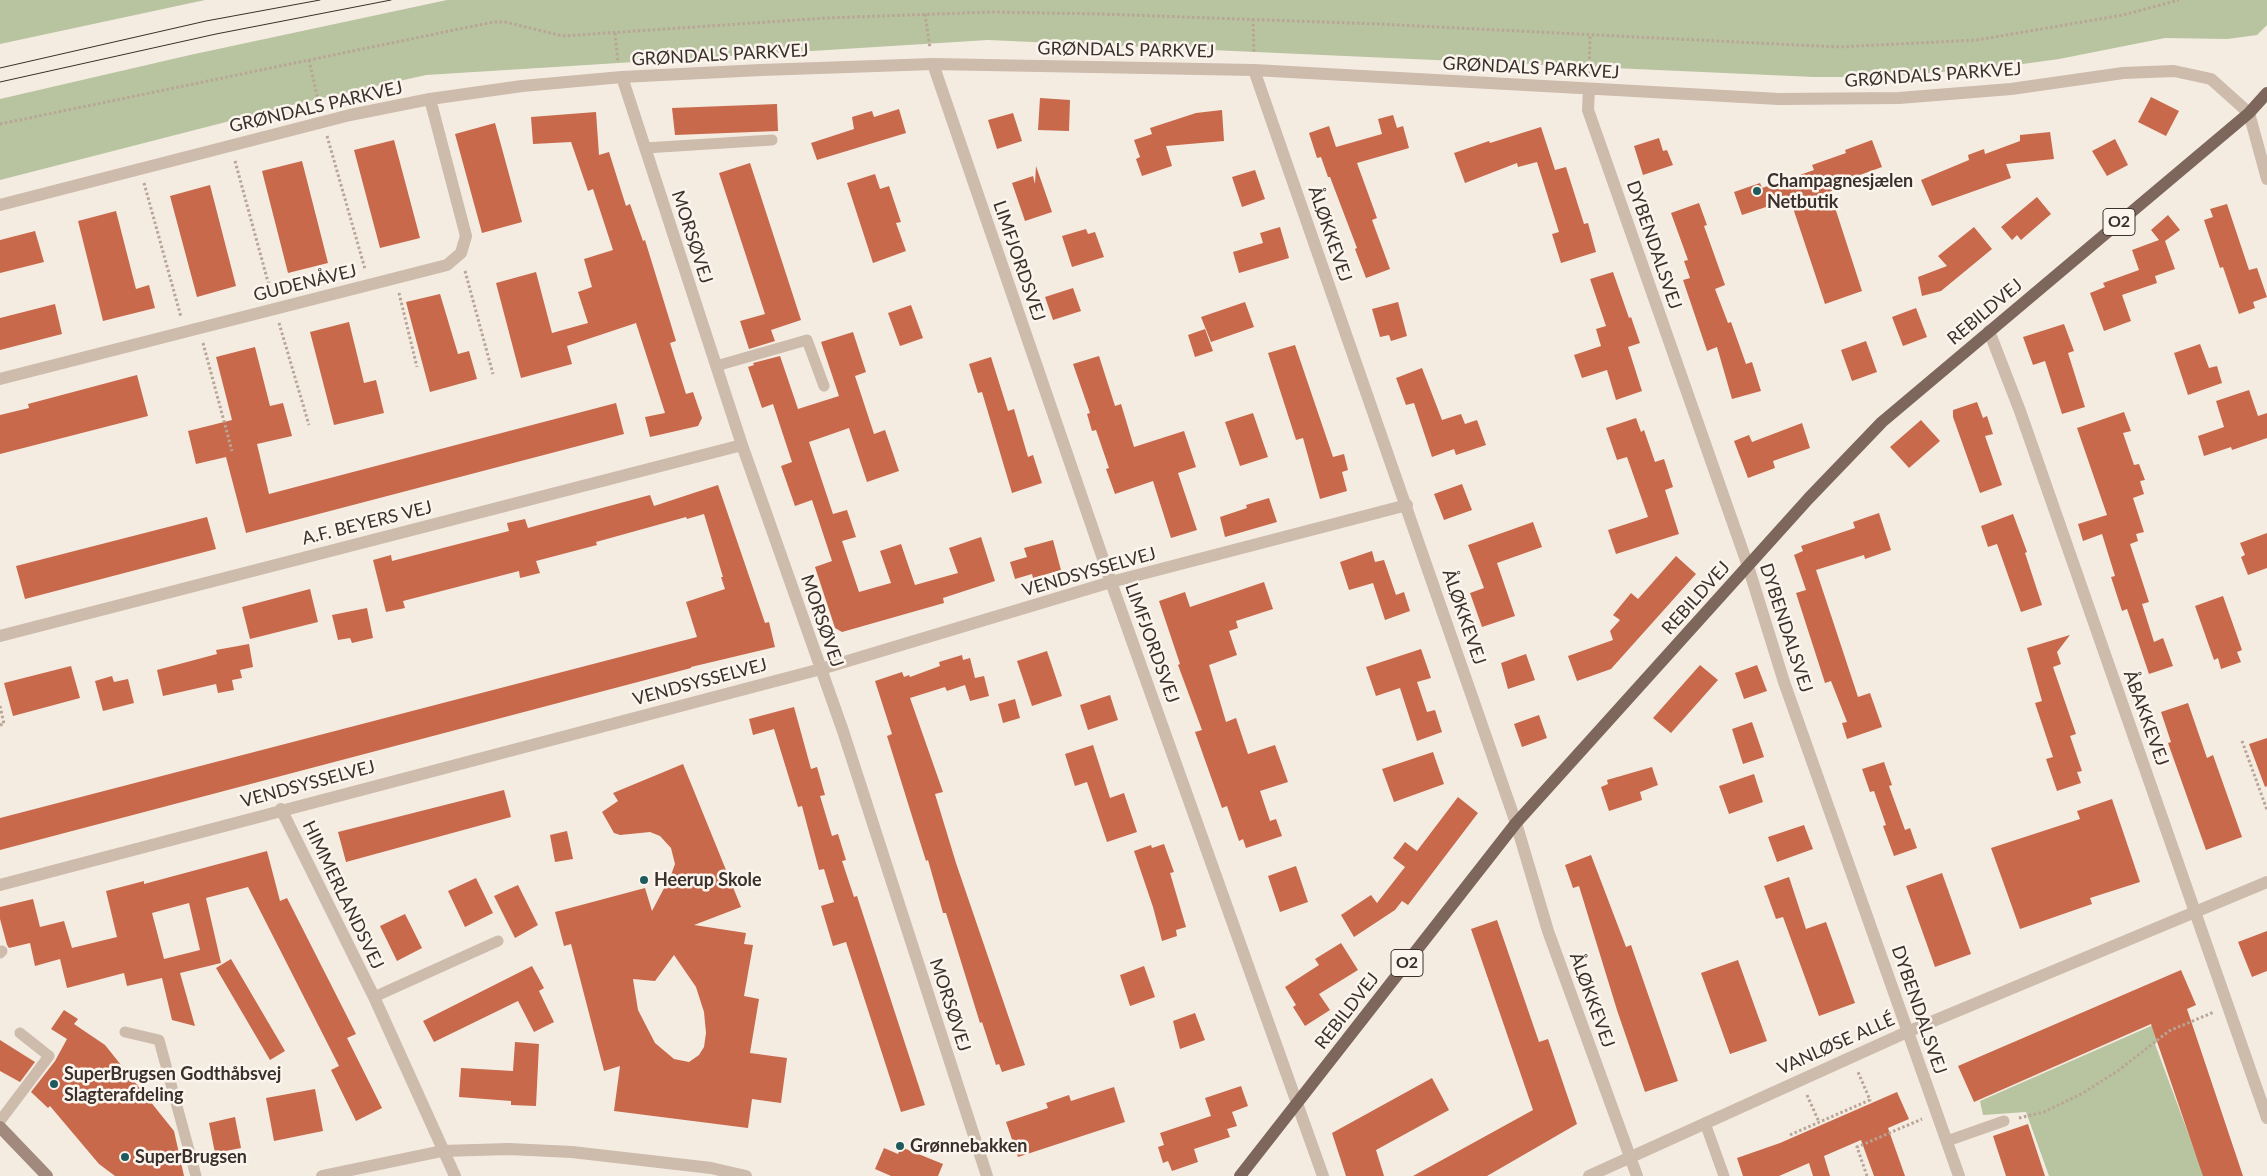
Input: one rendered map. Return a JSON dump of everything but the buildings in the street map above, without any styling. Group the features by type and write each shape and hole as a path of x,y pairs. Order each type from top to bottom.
{"main road":[{"name":"O2","path":"2249,113 2267,93"},
{"name":"O2","path":"2249,113 2267,103"},
{"name":"REBILDVEJ","path":"1240,1176 1516,823 1748,566 1882,422 2249,113"}],"street":[{"name":"GRØNDALS PARKVEJ","path":"0,205 236,143 430,99 522,86 761,70 933,64 1254,70 1779,99 1899,98 2011,89 2123,73 2174,70 2212,79 2249,113"},
{"name":"LIMFJORDSVEJ","path":"933,64 1111,582 1323,1176"},
{"name":"ÅLØKKEVEJ","path":"1254,70 1407,505 1516,823 1548,931 1637,1176"},
{"name":"MORSØVEJ","path":"622,78 742,445 821,668 987,1176"},
{"name":"DYBENDALSVEJ","path":"1589,89 1588,110 1748,566 1784,682 1907,1032 1960,1176"},
{"path":"430,99 466,236 460,254"},
{"path":"2249,113 2267,179"},
{"name":"GUDENÅVEJ","path":"0,379 446,265 460,254"},
{"name":"ÅBAKKEVEJ","path":"1989,331 2020,411 2267,1118"},
{"name":"A.F. BEYERS VEJ","path":"0,636 742,445"},
{"name":"VENDSYSSELVEJ","path":"0,885 821,668 1111,582 1407,505"},
{"name":"HIMMERLANDSVEJ","path":"280,810 374,997 442,1151 455,1176"},
{"name":"VANLØSE ALLÉ","path":"1589,1176 1629,1156 1907,1032 2267,882"},
{"path":"0,1127 47,1176"},
{"path":"322,1176 442,1151 509,1149 572,1152 746,1176"}],"lane":[{"path":"645,148 772,140"},
{"path":"716,366 808,340 824,386"},
{"name":"HIMMERLANDSVEJ","path":"374,997 498,941"},
{"path":"125,1032 159,1040 196,1176"},
{"path":"0,1122 50,1056 20,1033"},
{"path":"1947,1142 2004,1122"},
{"path":"1705,1123 1724,1176"}],"path":[{"path":"0,124 493,22 505,22 564,36 826,18 1000,12 1254,19 1780,46 1839,47 1898,45 1987,38 2123,15 2179,0"},
{"path":"925,14 933,64"},
{"path":"1254,19 1254,70"},
{"path":"615,33 622,78"},
{"path":"1589,66 1590,36"},
{"path":"308,60 318,99"},
{"path":"323,122 370,285"},
{"path":"236,143 235,160 275,309 309,425"},
{"path":"150,204 185,332"},
{"path":"460,254 493,374"},
{"path":"395,278 417,367"},
{"path":"199,328 232,451"},
{"path":"0,706 4,724 0,725"},
{"path":"2242,741 2267,810"},
{"path":"2004,1122 2044,1112 2083,1093 2119,1070 2169,1031 2228,1006"},
{"path":"1790,1134 1870,1100 1851,1057"},
{"path":"1800,1080 1819,1122"},
{"path":"1867,1176 1857,1147 1937,1113"}],"green space":[{"path":"0,0 205,0 0,44"},
{"path":"447,0 2267,0 2267,25 2257,35 2227,39 2165,38 2059,59 2001,67 1881,77 1814,77 988,40 426,75 300,103 0,180 0,99 190,55"},
{"path":"2167,1019 2168,1028 2155,1044 2204,1176 2049,1176 2026,1112 1983,1115 1980,1101"}],"tram line":[{"path":"0,68 206,21 320,0"},
{"path":"0,82 216,34 391,0"}],"place":[{"name":"Champagnesjælen Netbutik","path":"1757,191"},
{"name":"Heerup Skole","path":"644,880"},
{"name":"SuperBrugsen Godthåbsvej Slagterafdeling","path":"54,1084"},
{"name":"Grønnebakken","path":"900,1146"},
{"name":"SuperBrugsen","path":"125,1157"}]}
